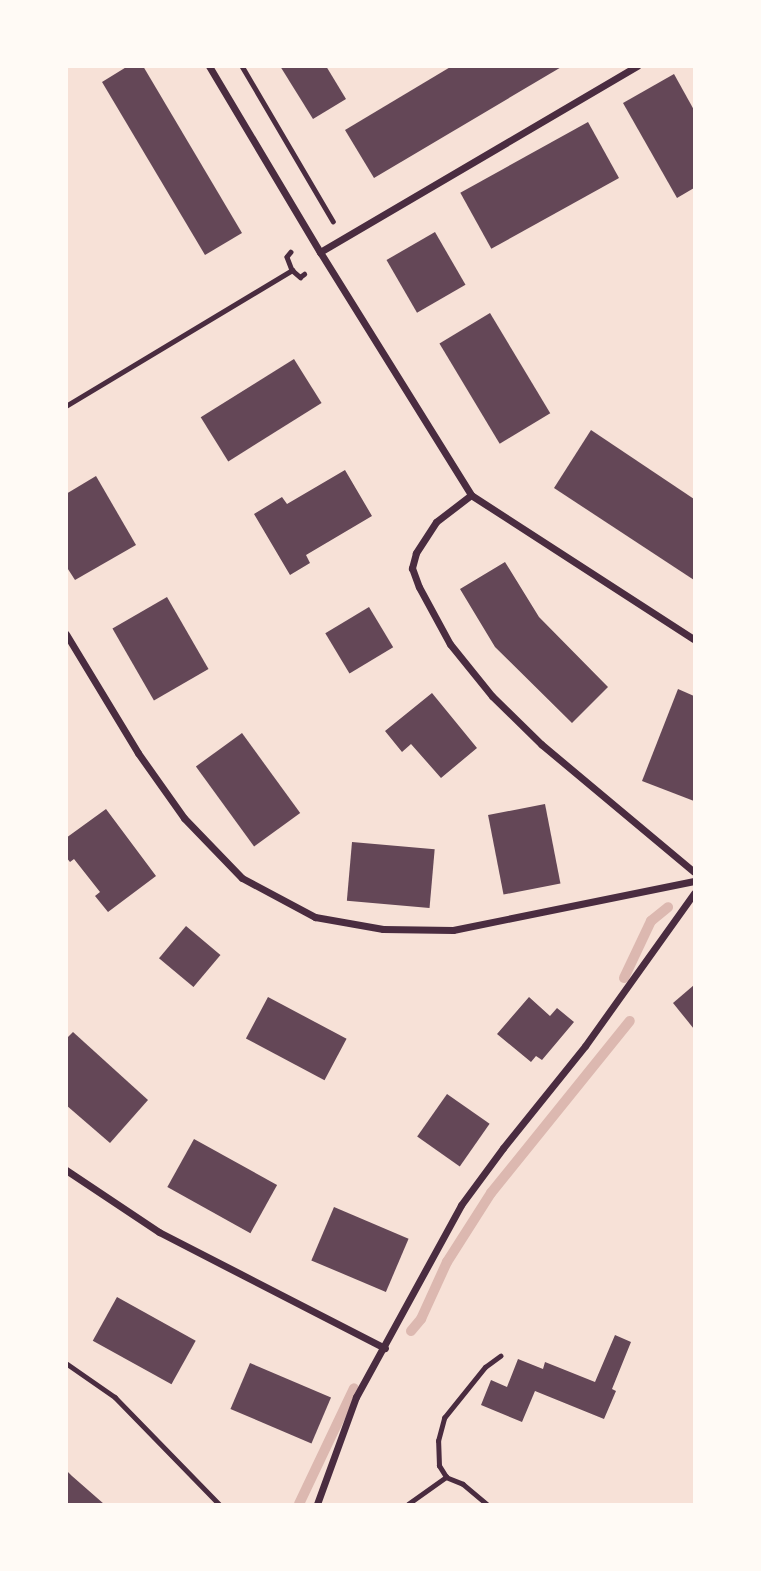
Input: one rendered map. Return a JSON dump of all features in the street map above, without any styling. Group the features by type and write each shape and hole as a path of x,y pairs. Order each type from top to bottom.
{"street":[{"path":"209,66 320,252 471,495 695,639"},
{"path":"320,252 637,66"},
{"path":"471,495 436,522 416,553 412,568 419,587 450,644 492,696 541,744 695,872"},
{"path":"66,634 138,752 184,818 242,878 315,917 383,929 453,930 695,881"},
{"path":"317,1504 356,1397 461,1205 585,1046 695,893"},
{"path":"66,1170 159,1232 385,1348"}],"path":[{"path":"242,66 333,222"},
{"path":"291,252 287,257 290,271 300,277 304,274"},
{"path":"66,406 290,271"},
{"path":"487,1504 463,1484 446,1477 439,1466 438,1441 444,1418 485,1367 500,1356"},
{"path":"66,1363 115,1397 219,1504"},
{"path":"408,1504 446,1477"}],"building":[{"path":"128,66 143,66 242,233 205,255 102,82"},
{"path":"280,66 326,66 346,99 313,119"},
{"path":"452,66 563,66 374,178 345,130"},
{"path":"674,74 694,110 694,188 677,198 623,103"},
{"path":"588,122 619,178 491,249 460,193"},
{"path":"435,232 466,285 417,313 387,260"},
{"path":"490,313 550,413 500,444 439,343"},
{"path":"294,359 322,403 228,461 201,417"},
{"path":"591,430 694,499 694,580 554,488"},
{"path":"345,470 372,516 306,555 310,563 290,575 254,514 282,497 287,504"},
{"path":"96,476 136,545 75,580 66,566 66,494"},
{"path":"505,562 539,617 608,687 572,723 495,647 460,589"},
{"path":"167,597 208,669 154,700 112,628"},
{"path":"369,607 393,647 349,674 325,633"},
{"path":"678,689 694,696 694,801 642,781"},
{"path":"432,693 477,748 441,778 411,744 402,752 385,731"},
{"path":"242,733 300,813 254,847 196,767"},
{"path":"545,804 560,884 504,895 488,815"},
{"path":"106,809 156,876 108,912 95,896 100,892 74,859 70,862 66,857 66,838"},
{"path":"352,842 435,849 430,908 347,901"},
{"path":"186,926 220,955 193,987 159,958"},
{"path":"694,985 694,1029 673,1003"},
{"path":"268,997 347,1039 325,1080 246,1038"},
{"path":"529,997 550,1016 557,1008 574,1022 542,1060 536,1056 531,1062 497,1034"},
{"path":"73,1032 148,1100 110,1143 66,1105 66,1039"},
{"path":"447,1094 490,1124 460,1166 417,1137"},
{"path":"194,1139 277,1185 250,1233 167,1187"},
{"path":"334,1207 409,1239 386,1292 311,1260"},
{"path":"117,1297 196,1341 171,1384 93,1341"},
{"path":"615,1335 631,1342 612,1389 616,1391 604,1419 535,1391 522,1422 481,1405 491,1380 507,1387 518,1359 543,1369 545,1362 595,1382"},
{"path":"250,1363 331,1397 311,1443 230,1409"},
{"path":"66,1470 72,1476 104,1504 66,1504"}],"waterway":[{"path":"624,978 651,921 668,907"},
{"path":"411,1331 421,1319 447,1262 491,1193 630,1021"},
{"path":"299,1504 354,1388"}]}
